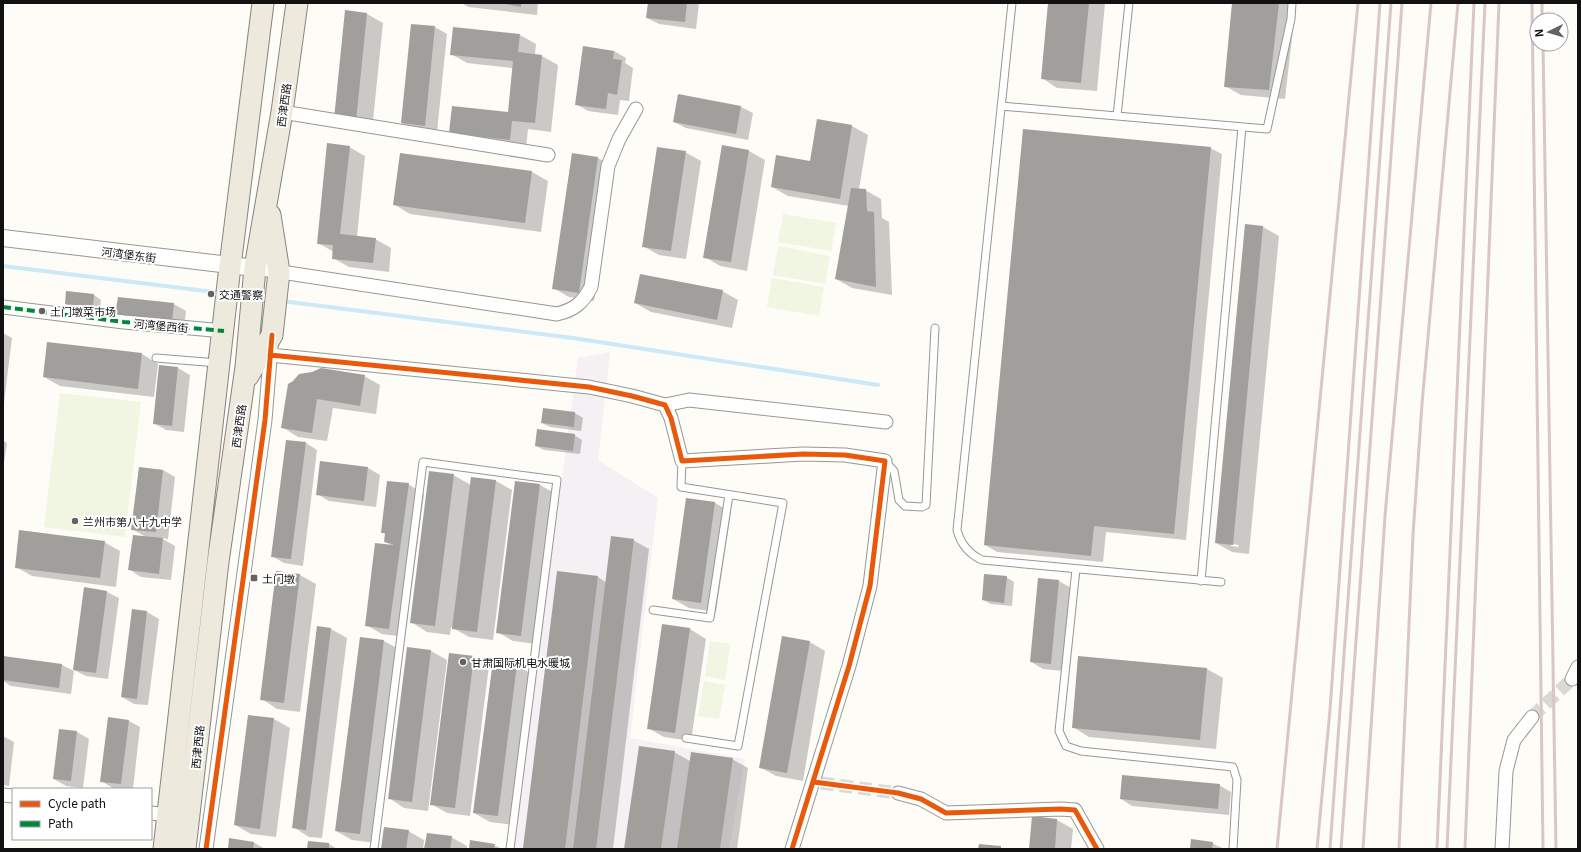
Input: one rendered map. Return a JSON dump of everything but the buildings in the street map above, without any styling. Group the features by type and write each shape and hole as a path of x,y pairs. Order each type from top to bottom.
{"main road":[{"name":"西津西路","path":"164,849 160,814 220,364 263,3"},
{"name":"西津西路","path":"184,849 218,562 244,384 255,274 282,112 297,3"},
{"path":"244,384 272,335 279,272 267,200"}],"street":[{"path":"255,274 279,272 557,314 569,311 578,306 586,297 591,287 608,166 619,140 636,109"},
{"path":"282,112 548,155"},
{"name":"河湾堡东街","path":"3,238 255,274"},
{"name":"河湾堡西街","path":"3,307 124,322 224,324"},
{"path":"206,849 264,427 272,335"},
{"path":"270,356 589,387 632,396 665,406 689,400 886,422"},
{"path":"665,406 671,418 682,461 803,454 845,455 885,461 870,586 817,783 792,849"},
{"path":"1502,849 1506,771 1514,740 1532,716"},
{"path":"898,793 921,799 946,813 1061,809 1075,810 1097,849"}],"lane":[{"path":"1012,3 957,530 959,538 966,548 982,560 1221,582"},
{"path":"1117,116 1129,3"},
{"path":"1001,106 1268,129 1291,19 1292,3"},
{"path":"1200,580 1242,127"},
{"path":"885,461 894,471 899,500 906,506 926,505 935,328"},
{"path":"156,358 220,364"},
{"path":"682,461 681,486 783,503 738,746 686,738"},
{"path":"374,849 423,462 557,480 510,849"},
{"path":"653,610 710,618 728,495"},
{"path":"1076,569 1059,731 1066,746 1081,751 1233,767 1237,780 1233,849"}],"shaded area":[{"path":"610,352 598,460 658,498 630,738 745,759 729,849 513,849 578,358"}],"green space":[{"path":"783,214 836,223 831,251 778,242"},
{"path":"778,246 830,256 825,284 773,275"},
{"path":"772,278 824,287 819,316 767,307"},
{"path":"60,393 141,402 125,537 44,527"},
{"path":"710,641 730,644 725,680 705,676"},
{"path":"704,681 725,685 719,719 698,716"}],"waterway":[{"path":"3,266 222,293"},
{"path":"282,301 573,338 878,385"}],"tunnel":[{"path":"1532,717 1572,679"},
{"path":"821,783 898,793"}],"railway":[{"path":"1277,849 1358,3"},
{"path":"1317,849 1330,710 1380,3"},
{"path":"1330,849 1391,3"},
{"path":"1341,849 1402,3"},
{"path":"1363,849 1385,516 1431,3"},
{"path":"1399,849 1413,535 1422,404 1458,3"},
{"path":"1437,849 1474,3"},
{"path":"1447,849 1485,3"},
{"path":"1465,849 1499,3"},
{"path":"1532,3 1543,849"},
{"path":"1542,3 1542,12"},
{"path":"1543,52 1556,849"}],"marked path":[{"path":"3,307 124,322 224,331"}],"cycle path":[{"path":"206,849 265,420 272,335"},
{"path":"270,355 589,387 632,396 665,405 671,418 682,461 803,454 845,455 885,461 870,586 849,666 792,849"},
{"path":"814,782 898,793 921,799 946,813 1061,809 1075,810 1097,849"}],"place":[{"name":"交通警察","path":"211,294"},
{"name":"土门墩菜市场","path":"42,311"},
{"name":"兰州市第八十九中学","path":"75,521"},
{"name":"土门墩","path":"254,578"},
{"name":"甘肃国际机电水暖城","path":"463,662"}]}
